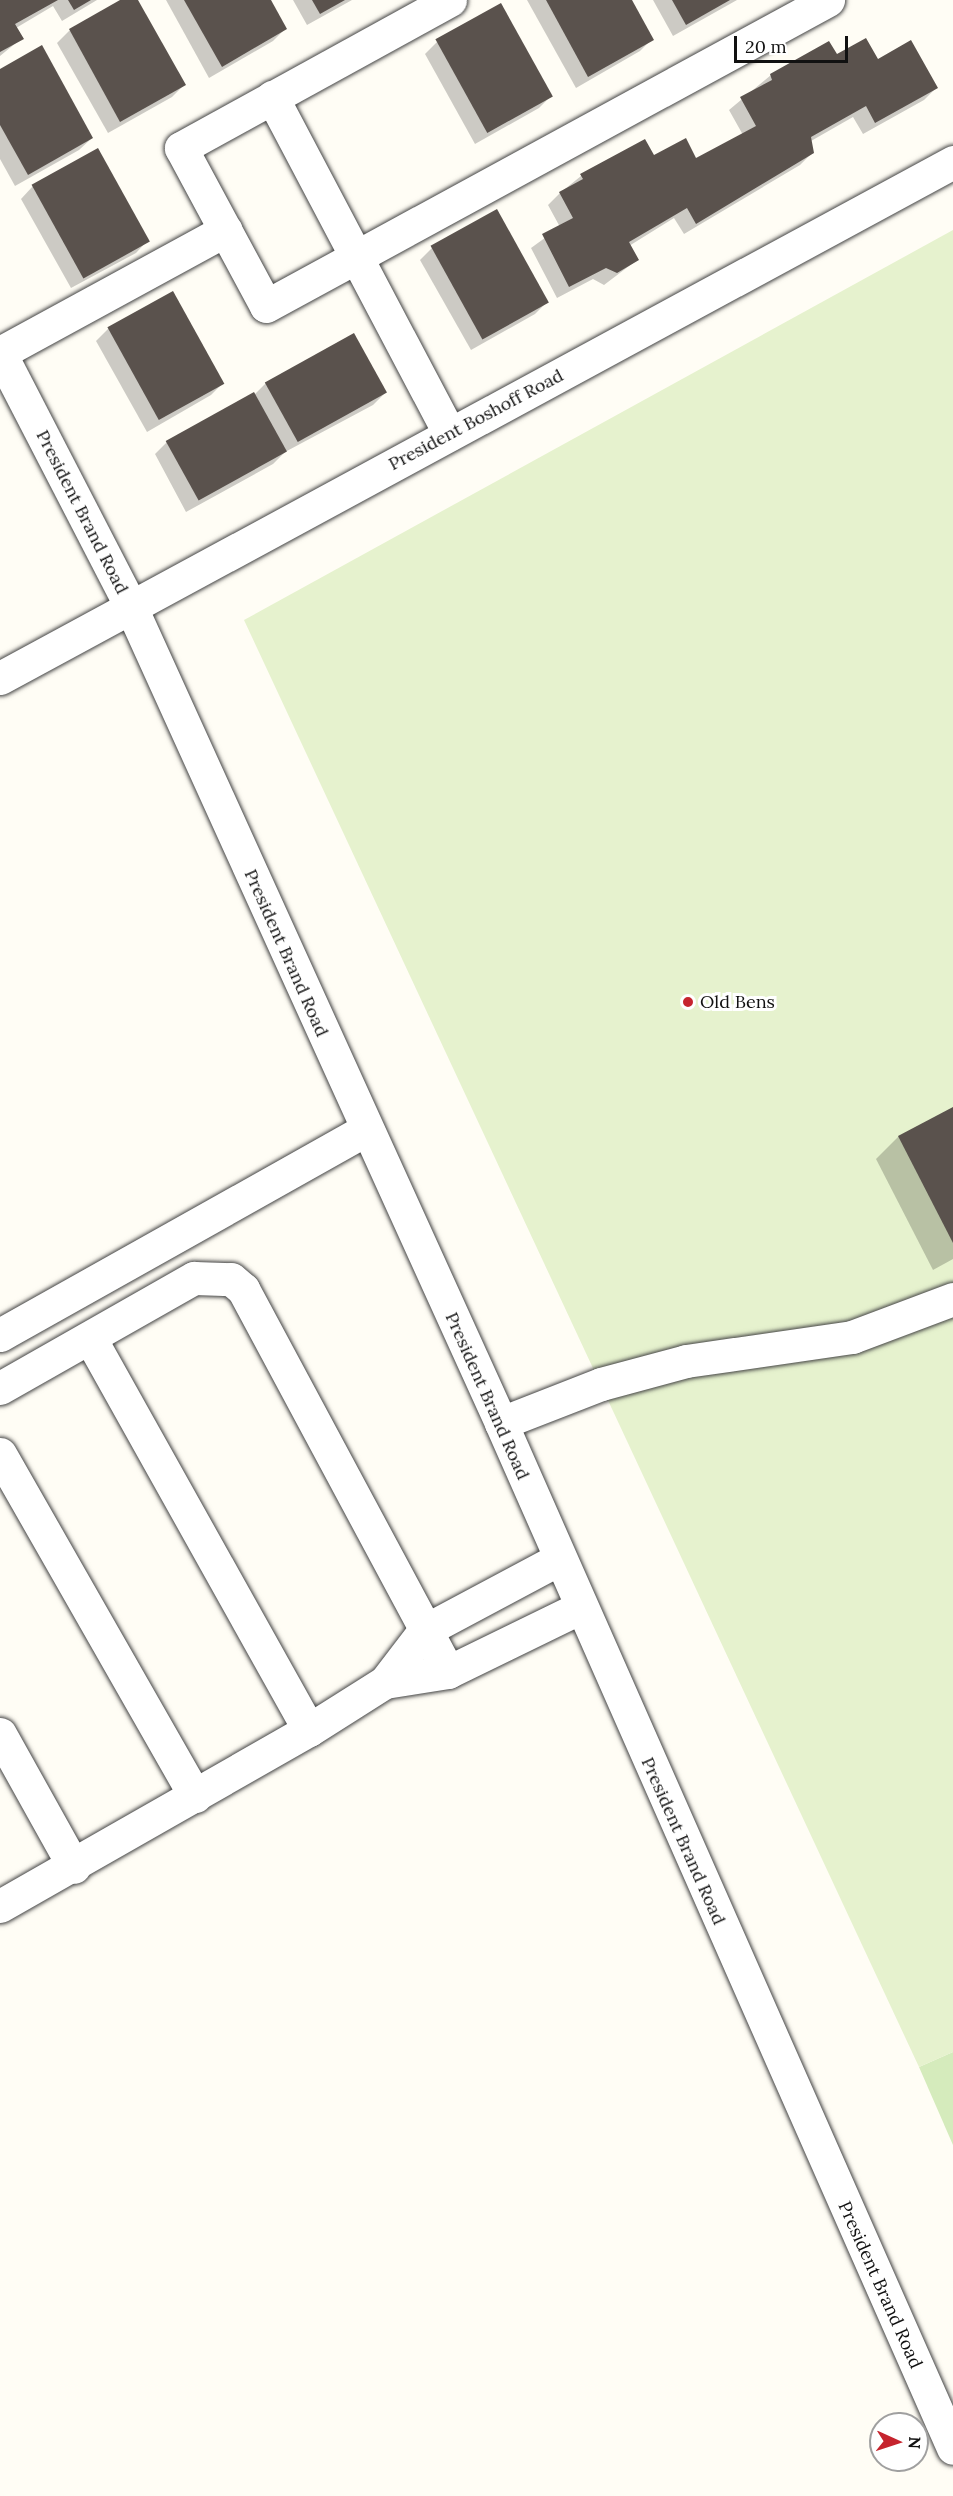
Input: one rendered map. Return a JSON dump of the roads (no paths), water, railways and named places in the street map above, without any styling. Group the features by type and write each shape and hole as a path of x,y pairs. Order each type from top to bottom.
{"street":[{"path":"450,0 181,148 266,306 828,0"},
{"path":"272,98 450,434"},
{"name":"President Boshoff Road","path":"0,678 130,605 953,162"},
{"path":"0,353 226,230"},
{"name":"President Brand Road","path":"0,353 130,605 365,1130 501,1423 579,1608 953,2448"},
{"path":"2,1328 365,1130"},
{"path":"0,1388 194,1278 231,1279 243,1289 424,1631 448,1672"},
{"path":"501,1423 601,1384 675,1364 852,1337 953,1299"},
{"path":"90,1338 309,1730"},
{"path":"0,1454 195,1796"},
{"path":"0,1906 74,1867 309,1730 385,1682 424,1631 559,1559"},
{"path":"385,1682 448,1672 579,1608"},
{"path":"0,1734 74,1867"}],"place":[{"name":"Old Bens","path":"688,1002"}]}
